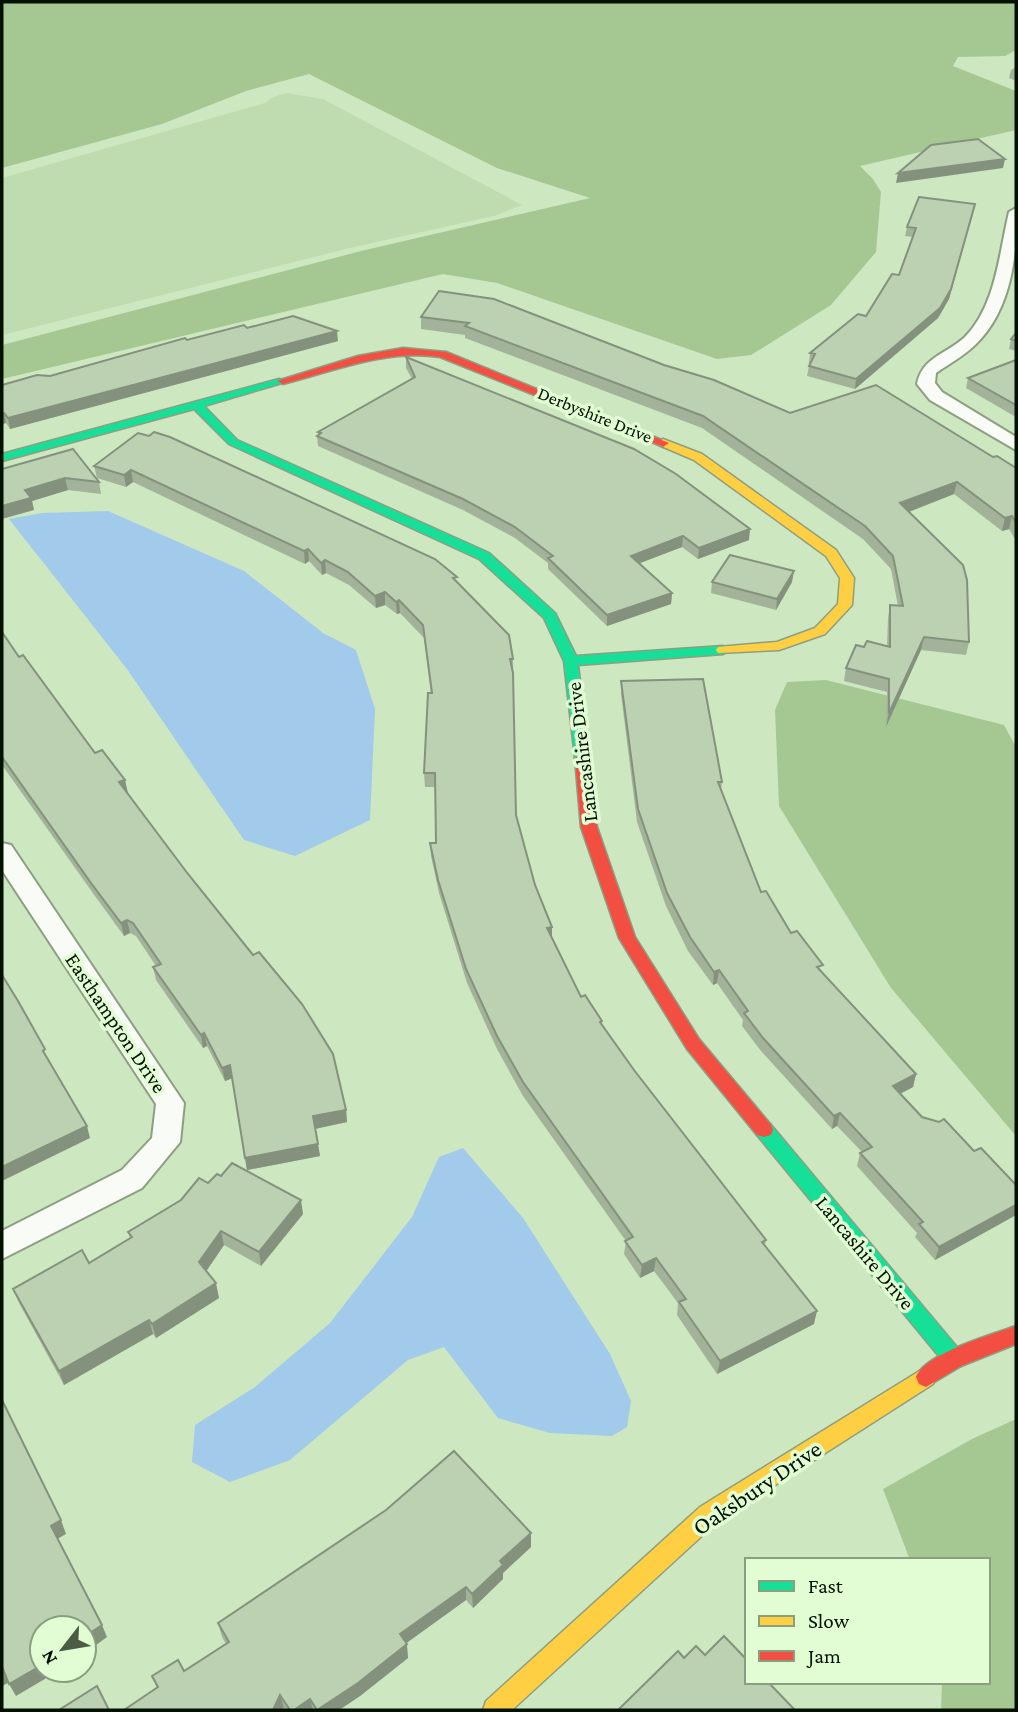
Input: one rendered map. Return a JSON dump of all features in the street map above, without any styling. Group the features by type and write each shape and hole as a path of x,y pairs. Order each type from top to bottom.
{"street":[{"path":"1016,212 993,310 970,341 928,371 926,384 936,396 1016,445"},
{"name":"Derbyshire Drive","path":"2,458 394,351 422,349 442,354 698,457 831,553 846,578 845,605 820,631 779,646 571,661"},
{"name":"Lancashire Drive","path":"196,405 233,442 484,556 550,616 571,661 589,827 627,939 693,1044 954,1359"},
{"name":"Easthampton Drive","path":"2,851 170,1103 166,1142 132,1180 2,1246"},
{"name":"Oaksbury Drive","path":"495,1710 708,1516 954,1359 1016,1335"}],"green space":[{"path":"2,2 1016,2 1016,50 1005,56 958,57 953,66 1016,91 1016,130 860,166 881,192 876,252 831,305 751,355 717,359 497,283 443,274 2,379 2,345 361,251 590,198 497,168 309,74 246,91 162,124 2,168"},
{"path":"286,93 323,99 522,205 494,216 354,247 2,335 2,178 265,103"},
{"path":"826,680 1004,725 1016,747 1016,1136 891,988 779,806 775,710 787,682"},
{"path":"1016,1419 1016,1710 941,1710 942,1684 990,1684 990,1558 909,1558 883,1489 972,1439"}],"water":[{"path":"108,511 244,571 323,633 356,650 375,709 370,820 295,856 244,840 127,669 9,519 42,513"},
{"path":"463,1148 523,1218 610,1354 631,1401 627,1427 612,1436 550,1433 498,1418 444,1347 408,1360 290,1460 230,1482 192,1462 195,1425 255,1387 330,1323 412,1217 439,1157"}],"building":[{"path":"978,139 1005,159 898,173 931,145"},
{"path":"919,197 975,204 951,289 940,308 856,379 809,366 815,354 810,353 858,314 866,316 892,274 899,275 916,228 907,227"},
{"path":"439,291 494,299 664,365 714,380 790,413 876,385 993,457 997,456 1016,468 1016,523 1012,516 1005,518 957,482 900,503 963,565 967,580 969,642 924,637 889,713 889,679 846,668 856,645 864,647 867,641 890,647 890,605 903,606 893,556 865,526 703,416 465,326 469,323 421,317"},
{"path":"293,316 337,331 8,418 2,413 2,385 37,375 50,376 185,338 187,340 244,325 247,328"},
{"path":"406,357 634,449 676,474 750,529 699,548 683,536 631,556 672,593 607,615 548,558 553,556 515,527 463,499 317,436 321,433 318,432 415,377"},
{"path":"1016,360 1016,405 968,378"},
{"path":"154,432 435,559 457,577 453,578 509,635 513,659 510,659 513,673 516,815 535,885 552,927 547,928 581,997 585,995 602,1021 600,1022 634,1070 766,1240 762,1242 817,1311 720,1361 679,1302 686,1299 656,1258 642,1265 625,1241 633,1237 523,1082 497,1036 466,969 438,880 430,843 436,843 435,773 424,773 428,693 432,693 423,625 399,600 396,602 385,592 375,596 348,572 325,560 321,563 308,549 304,551 131,470 124,475 94,466 138,433 149,436"},
{"path":"73,449 99,482 65,478 25,490 31,498 2,506 2,469"},
{"path":"730,555 794,571 777,599 712,582"},
{"path":"2,632 19,657 23,655 95,753 102,750 125,780 119,782 253,955 259,952 302,1004 333,1054 346,1110 313,1116 318,1144 245,1158 230,1065 222,1068 204,1033 201,1035 153,967 161,964 133,923 127,920 121,923 2,757"},
{"path":"703,679 722,782 718,782 761,892 766,891 791,933 797,931 823,965 817,967 916,1074 893,1086 922,1117 939,1122 944,1119 974,1151 981,1148 1016,1185 1016,1205 939,1247 919,1224 923,1222 860,1153 872,1147 840,1113 834,1116 763,1038 744,1013 748,1011 719,970 714,972 690,937 667,893 638,809 621,681"},
{"path":"2,975 87,1126 2,1167"},
{"path":"232,1163 301,1200 259,1252 221,1231 199,1262 216,1283 152,1324 149,1320 59,1371 13,1289 82,1250 89,1263 132,1237 128,1232 181,1200 199,1178 208,1183 217,1174 221,1176"},
{"path":"2,1400 61,1520 51,1526 96,1614 28,1614 28,1673 9,1684 2,1670"},
{"path":"454,1451 531,1533 500,1561 503,1565 472,1594 466,1587 400,1634 407,1644 358,1683 317,1710 310,1699 290,1710 280,1695 273,1710 124,1710 158,1687 152,1676 178,1660 184,1671 229,1642 218,1623 386,1510"},
{"path":"724,1636 745,1658 745,1684 770,1684 795,1710 618,1710 678,1651 684,1658 696,1646 705,1655"},
{"path":"97,1686 109,1710 59,1710"}],"traffic: fast":[{"path":"2,458 283,381"},
{"path":"196,405 233,442 484,556 550,616 571,661 582,758"},
{"path":"571,661 723,650"},
{"path":"764,1130 954,1359"}],"traffic: slow":[{"path":"663,443 698,457 831,553 847,578 845,605 820,631 779,646 723,650"},
{"path":"495,1710 708,1515 926,1377"}],"traffic: jam":[{"path":"283,381 383,354 403,351 442,354 663,443"},
{"path":"582,758 589,827 627,938 693,1044 764,1130"},
{"path":"926,1377 954,1359 1016,1335"}]}
